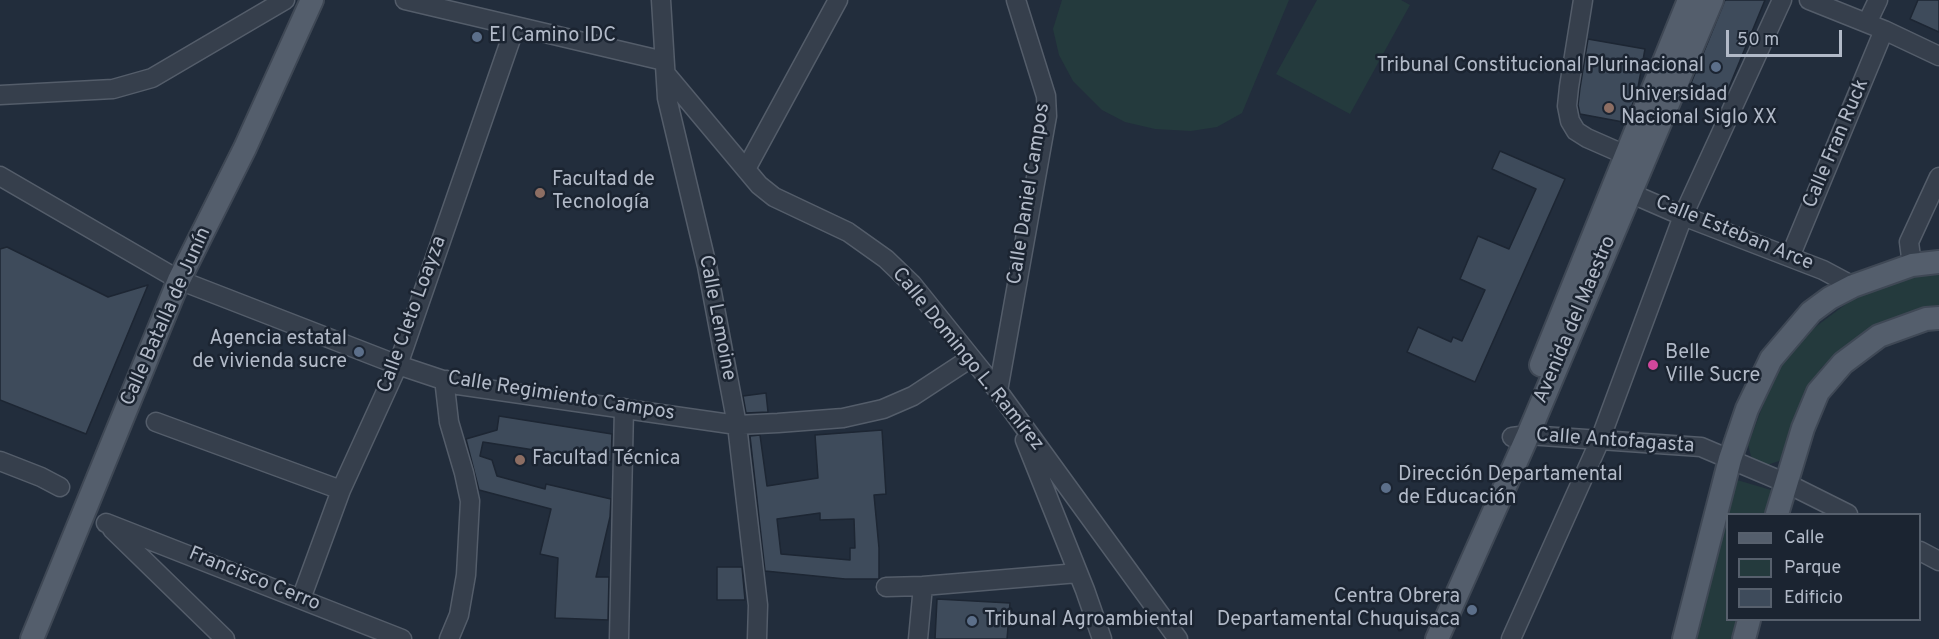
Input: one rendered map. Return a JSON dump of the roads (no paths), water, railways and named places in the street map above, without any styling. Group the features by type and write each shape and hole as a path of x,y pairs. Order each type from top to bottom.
{"main road":[{"name":"Calle Batalla de Junín","path":"32,639 179,280 246,148 312,0"},
{"name":"Avenida del Maestro","path":"1622,190 1628,156 1689,0"},
{"name":"Avenida del Maestro","path":"1437,639 1622,190 1712,0"},
{"path":"1684,639 1730,459 1747,409 1771,359 1811,312 1830,298 1853,286 1912,265 1939,262"},
{"path":"1777,513 1803,428 1818,392 1843,363 1879,336 1926,319 1939,318"},
{"name":"Avenida del Maestro","path":"1420,639 1520,436"},
{"path":"1744,639 1749,621"}],"street":[{"path":"0,95 113,88 152,78 285,0"},
{"path":"405,0 665,67"},
{"name":"Calle Lemoine","path":"662,0 667,98 707,266 737,425 758,604 757,639"},
{"path":"746,169 838,0"},
{"name":"Calle Daniel Campos","path":"998,391 1047,116 1046,96 1016,0"},
{"path":"1582,0 1569,87 1570,121 1576,131 1587,138 1628,156"},
{"path":"1511,639 1600,440 1683,216 1782,0"},
{"path":"1809,0 1939,56"},
{"name":"Calle Fran Ruck","path":"1790,257 1875,27 1878,0"},
{"name":"Calle Cleto Loayza","path":"301,599 341,490 398,365 514,27"},
{"name":"Calle Domingo L. Ramírez","path":"665,67 759,185 774,197 849,232 886,259 912,284 998,391 1178,639"},
{"name":"Calle Regimiento Campos","path":"0,176 179,280 398,365 458,385 737,425 843,418 883,409 913,396 971,358"},
{"path":"1912,265 1909,242 1939,177"},
{"name":"Calle Esteban Arce","path":"1622,190 1823,270 1853,286"},
{"path":"446,380 449,422 470,501 466,575 459,615 449,639"},
{"path":"619,639 624,408"},
{"path":"1016,416 1102,639"},
{"path":"156,422 341,490"},
{"name":"Calle Antofagasta","path":"1520,436 1701,447 1786,483 1846,513"},
{"path":"0,461 60,487"},
{"path":"85,509 106,522 225,639"},
{"name":"Francisco Cerro","path":"106,522 402,639"},
{"path":"1921,552 1939,561"},
{"path":"886,587 1078,573"},
{"path":"918,639 923,586"}],"place":[{"name":"El Camino IDC","path":"477,37"},
{"name":"Tribunal Constitucional Plurinacional","path":"1716,67"},
{"name":"Universidad Nacional Siglo XX","path":"1609,108"},
{"name":"Facultad de Tecnología","path":"540,193"},
{"name":"Agencia estatal de vivienda sucre","path":"359,352"},
{"name":"Belle Ville Sucre","path":"1653,365"},
{"name":"Facultad Técnica","path":"520,460"},
{"name":"Dirección Departamental de Educación","path":"1386,488"},
{"name":"Centra Obrera Departamental Chuquisaca","path":"1472,610"},
{"name":"Tribunal Agroambiental","path":"972,621"}]}
